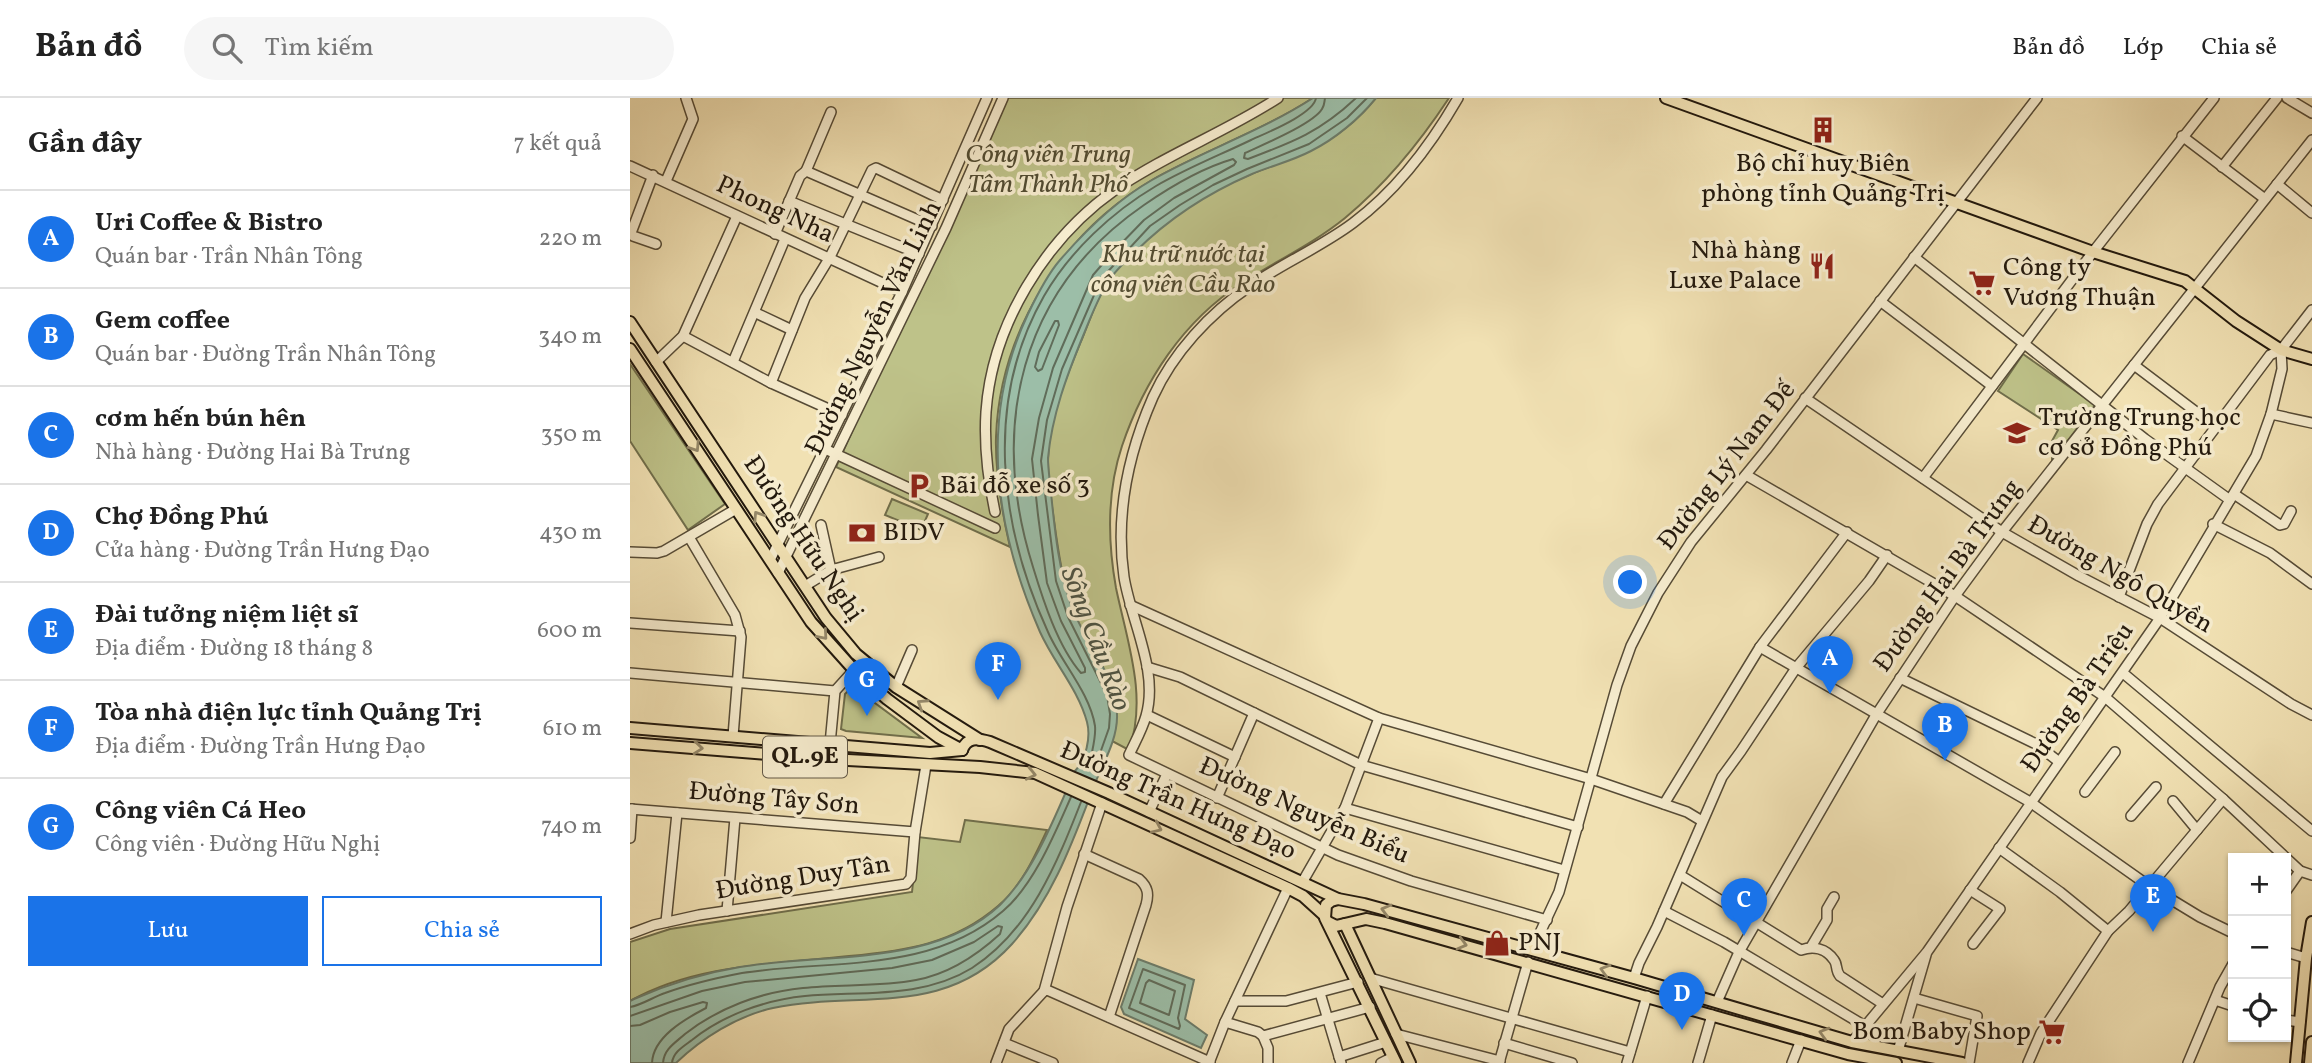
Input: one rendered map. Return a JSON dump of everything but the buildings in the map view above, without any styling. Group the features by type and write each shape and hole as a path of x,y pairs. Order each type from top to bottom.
{"main road":[{"path":"1666,98 2093,252 2175,277 2195,288 2236,321 2281,351 2312,359"},
{"name":"Đường Hữu Nghị","path":"630,322 826,618 856,654 896,687 980,740"},
{"name":"Đường Hữu Nghị","path":"630,349 811,622 853,670 887,699 938,737 962,750"},
{"path":"664,400 677,393"},
{"path":"681,426 695,420"},
{"name":"QL.9E","path":"630,728 930,753 962,750"},
{"path":"980,740 968,741 962,750 967,760 986,768 998,768 1003,762 1003,753 998,747"},
{"name":"Đường Trần Hưng Đạo","path":"980,740 990,742 1099,798 1288,888 1303,897 1326,919"},
{"name":"Đường Trần Hưng Đạo","path":"630,743 986,768 1035,774 1071,783"},
{"path":"829,759 830,744"},
{"name":"Đường Trần Hưng Đạo","path":"1099,798 1149,812 1340,899 1634,978 1852,1042 1962,1063"},
{"path":"1394,1060 1326,919 1325,908 1328,902 1340,899 1351,910 1347,923 1410,1063"},
{"path":"1326,919 1336,926 1366,919 1385,923 1801,1040 1845,1059 1895,1063 1898,1051"},
{"path":"2296,1063 2312,922"},
{"path":"1528,962 1532,950"},
{"path":"1712,1015 1717,1002"},
{"path":"2310,1063 2312,1042"}],"street":[{"path":"666,181 693,119 686,98"},
{"name":"Đường Nguyễn Văn Linh","path":"770,560 902,292 987,98"},
{"name":"Đường Nguyễn Văn Linh","path":"778,573 946,228 1003,98"},
{"path":"995,512 986,446 986,412 990,382 1015,307 1035,274 1073,226 1110,193 1278,98"},
{"path":"1235,757 1147,715 1147,667 1124,578 1122,549 1121,522 1131,457 1154,395 1171,364 1203,326 1241,293 1363,215 1398,181 1450,113 1458,98"},
{"name":"Đường Lý Nam Đế","path":"1532,950 1547,920 1564,870 1617,685 1647,610 1691,542 1746,475 2037,98"},
{"path":"1923,478 2093,252 2214,98"},
{"path":"2222,167 2277,98"},
{"path":"2287,98 2312,113"},
{"path":"775,234 831,112"},
{"path":"2182,136 2265,199"},
{"name":"Đường Hai Bà Trưng","path":"1717,1002 1739,952 1876,715 1955,596 2101,405 2312,140"},
{"name":"Phong Nha","path":"630,166 902,292"},
{"path":"771,383 805,298 830,257 872,170 876,168 943,200"},
{"path":"806,171 932,226"},
{"path":"653,175 631,233 656,244"},
{"path":"2277,184 2312,213"},
{"path":"789,201 919,254"},
{"path":"656,362 682,336 737,216"},
{"path":"733,362 756,313 785,239"},
{"path":"1914,257 2184,469 2280,525 2284,524 2291,511"},
{"path":"1880,301 1992,386"},
{"path":"2119,597 2147,524 2158,504 2270,355 2281,351 2312,310"},
{"path":"756,313 792,330"},
{"path":"682,336 771,383 842,415"},
{"name":"Đường Bà Triệu","path":"1852,1042 1927,952 2160,618 2256,456 2271,414 2282,369 2281,351"},
{"path":"2134,365 2216,427"},
{"name":"Đường Ngô Quyền","path":"1805,398 2002,532 2160,618 2312,715"},
{"path":"2271,414 2312,423"},
{"path":"825,449 995,528"},
{"path":"1746,475 1955,596 2105,697 2223,799 2300,871 2312,875"},
{"path":"630,552 657,554 736,509"},
{"path":"2214,524 2270,553 2311,581"},
{"path":"821,525 831,570"},
{"path":"1664,804 1760,647 1847,532"},
{"path":"689,537 735,615 740,631 733,737"},
{"path":"1634,978 1722,777 1796,668 1887,555"},
{"path":"805,586 831,570 879,558"},
{"path":"1130,605 1379,718 1591,779 1687,812 1702,821"},
{"path":"630,623 740,631"},
{"path":"1760,647 2030,802 2149,886 2228,930"},
{"path":"896,687 912,650"},
{"path":"1147,667 1180,677 1361,765 1578,827"},
{"path":"830,744 835,691 853,670"},
{"path":"630,673 835,691"},
{"path":"2123,673 2312,831"},
{"path":"1899,678 2036,744 2058,761"},
{"path":"1217,798 1254,713"},
{"name":"Đường Nguyễn Biểu","path":"1147,715 1129,755 1322,848 1411,881 1547,920"},
{"path":"1303,881 1345,808 1379,718"},
{"path":"2085,792 2115,752"},
{"name":"Đường Duy Tân","path":"630,934 666,922 906,884 911,878 926,765"},
{"path":"1149,812 1167,774"},
{"path":"2130,816 2156,787"},
{"path":"996,1063 1010,1029 1044,991 1099,798"},
{"path":"2028,1063 2041,1033 2108,931 2129,911 2223,799"},
{"path":"2173,801 2197,830"},
{"path":"1345,808 1564,870"},
{"path":"630,838 631,809"},
{"name":"Đường Tây Sơn","path":"631,809 915,832"},
{"path":"666,922 677,813"},
{"path":"727,911 735,818"},
{"path":"1998,848 2060,892 2108,931"},
{"path":"1084,854 1139,879 1145,884 1148,893 1108,1017"},
{"path":"2291,884 2300,871"},
{"path":"1680,875 1801,950 1811,947 1826,952 1834,960 1836,972 1840,976 1883,1004"},
{"path":"1044,991 1047,990 1209,1062 1288,888"},
{"path":"1970,890 2000,909 1973,944"},
{"path":"1811,947 1827,920 1826,909 1834,897"},
{"path":"1664,911 1724,942 1865,1026"},
{"path":"1898,1051 1927,952"},
{"path":"2291,953 2309,958"},
{"path":"1396,1034 1499,1062 1528,962"},
{"path":"2188,1063 2228,974"},
{"path":"1370,978 1630,1052"},
{"path":"1236,1001 1286,1001 1358,982"},
{"path":"1320,993 1340,1060 1386,1042"},
{"path":"1627,1063 1647,996"},
{"path":"1914,998 1977,1016 1969,1063"},
{"path":"2215,1000 2228,1004"},
{"path":"1264,1037 1370,1007"},
{"path":"1698,1063 1712,1015"},
{"path":"2291,1021 2300,1022"},
{"path":"1225,1022 1258,1032 1264,1037 1268,1048 1268,1063"},
{"path":"1792,1063 1801,1040"},
{"path":"1004,1043 1052,1063"},
{"path":"1504,1044 1572,1063"},
{"path":"1381,1063 1394,1060"}],"green space":[{"name":"Công viên Trung Tâm Thành Phố","path":"1003,98 1313,98 1274,121 1172,169 1120,202 1090,228 1064,257 1042,289 1023,323 1009,360 1000,398 996,437 997,464 1010,547 836,467"},
{"name":"Khu trữ nước tại công viên Cầu Rào","path":"1376,98 1449,98 1402,162 1360,205 1320,236 1242,283 1201,315 1168,354 1131,422 1117,463 1110,517 1113,571 1136,689 1137,710 1129,750 1112,741 1115,706 1111,690 1074,613 1059,555 1048,461 1051,428 1066,380 1104,287 1137,247 1172,218 1211,193 1334,137"},
{"path":"2023,354 2095,405 2052,461 2052,441 2058,430 1998,391"},
{"path":"630,364 725,504 688,530 630,441"},
{"path":"892,499 928,514 921,530 885,515"},
{"path":"851,688 922,738 841,729 845,694"},
{"path":"965,820 1047,830 1027,871 1014,890 998,906 964,929 909,948 765,964 681,979 630,1001 630,942 670,929 912,892 918,837 960,842"}],"water":[{"path":"1313,98 1376,98 1354,121 1329,141 1304,155 1252,174 1220,190 1189,208 1148,240 1119,267 1100,296 1066,380 1053,426 1048,458 1056,538 1068,596 1112,687 1117,723 1110,748 1071,845 1051,887 1027,926 986,968 958,983 900,997 805,1003 773,1008 746,1016 721,1029 676,1063 630,1063 630,1001 634,999 726,969 876,954 943,939 973,925 1000,905 1012,892 1034,859 1052,824 1082,761 1088,734 1087,722 1078,698 1040,632 1012,554 1003,514 998,474 998,434 1002,393 1012,354 1028,314 1051,272 1103,216 1152,180 1274,121"},
{"path":"1138,959 1194,980 1185,1019 1207,1035 1201,1048 1124,1014 1121,1007"}],"place":[{"name":"Bộ chỉ huy Biên phòng tỉnh Quảng Trị","path":"1823,130"},
{"name":"Nhà hàng Luxe Palace","path":"1822,266"},
{"name":"Công ty Vương Thuận","path":"1982,283"},
{"name":"Trường Trung học cơ sở Đồng Phú","path":"2017,433"},
{"name":"Bãi đỗ xe số 3","path":"919,486"},
{"name":"BIDV","path":"862,533"},
{"name":"Uri Coffee & Bistro","path":"1830,694"},
{"name":"Tòa nhà điện lực tỉnh Quảng Trị","path":"998,700"},
{"name":"Công viên Cá Heo","path":"867,716"},
{"name":"Gem coffee","path":"1945,761"},
{"name":"Đài tưởng niệm liệt sĩ","path":"2153,932"},
{"name":"cơm hến bún hên","path":"1744,936"},
{"name":"PNJ","path":"1497,943"},
{"name":"Chợ Đồng Phú","path":"1682,1030"},
{"name":"Bom Baby Shop","path":"2052,1032"}],"water label":[{"name":"Sông Cầu Rào","path":"1095,639"}]}
